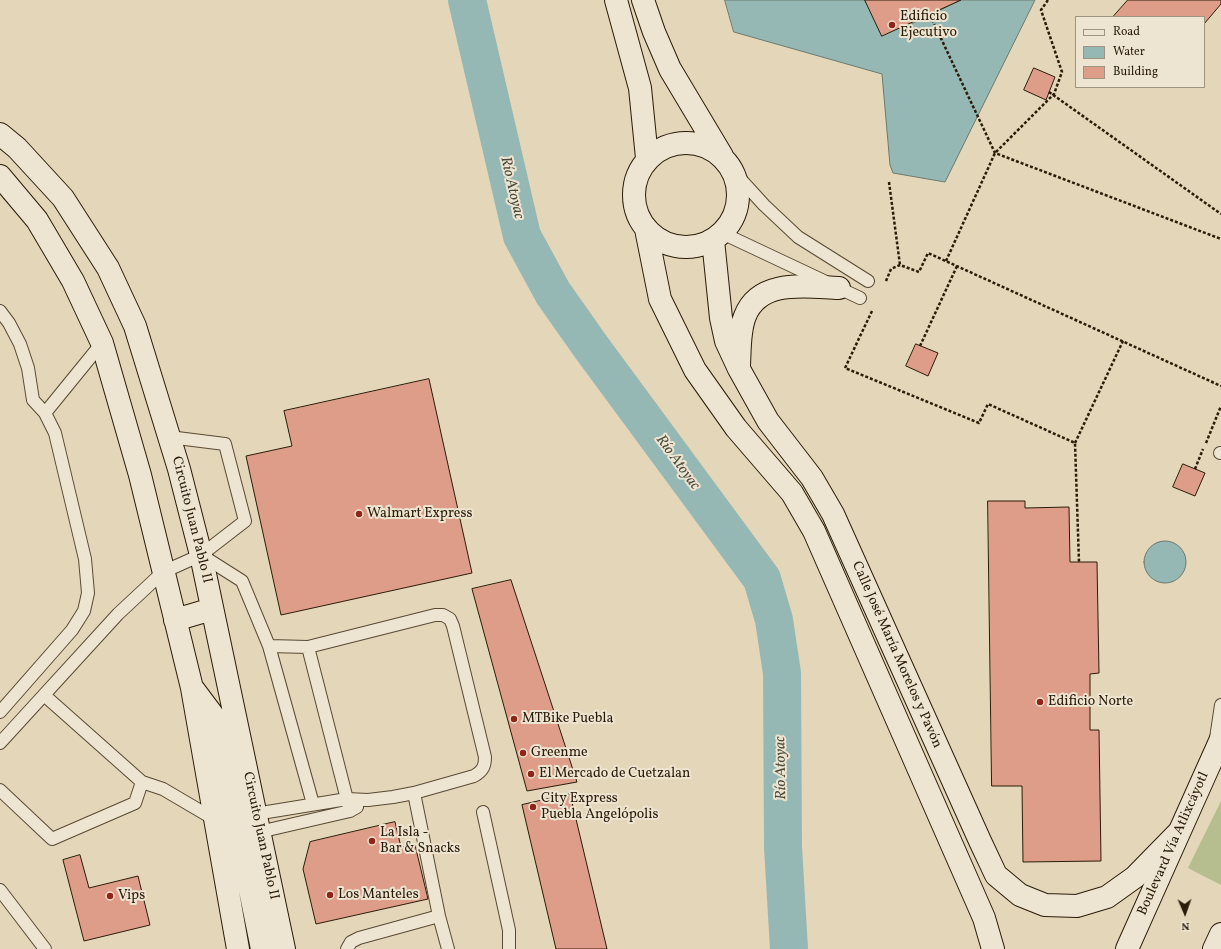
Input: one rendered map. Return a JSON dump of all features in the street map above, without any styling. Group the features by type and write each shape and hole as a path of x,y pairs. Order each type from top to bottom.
{"street":[{"path":"616,0 640,88 647,158"},
{"path":"643,0 654,32 670,69 728,164 738,187 738,203 732,219 717,236 696,246 677,246 666,243 646,229 638,216 633,201 634,186 638,171 647,158 660,148 682,143 693,143 709,148 728,164"},
{"name":"Circuito Juan Pablo II","path":"0,134 17,148 62,198 108,268 135,326 169,437 201,555 284,949"},
{"path":"0,176 37,220 73,281 102,343 140,475 192,688 238,949"},
{"name":"Calle José María Morelos y Pavón","path":"646,229 660,299 695,370 736,428 792,493 814,531 984,918 993,949"},
{"name":"Calle José María Morelos y Pavón","path":"717,236 721,318 726,342 768,421 812,478 834,514 996,875 1020,895 1045,905 1077,906 1107,897 1135,877 1179,832"},
{"path":"739,369 741,330 745,317 751,305 763,295 787,287 839,288"},
{"path":"175,620 212,609"},
{"path":"192,688 215,718 261,943"},
{"name":"Boulevard Vía Atlixcáyotl","path":"1127,949 1217,748"},
{"path":"1214,949 1221,934"}],"lane":[{"path":"728,164 764,205 798,237 868,281"},
{"path":"717,236 860,298"},
{"path":"0,311 9,323 20,344 28,368 33,400 45,413 55,433 85,559 88,593 84,611 72,630 0,712"},
{"path":"45,413 102,343"},
{"path":"0,743 118,614 163,572 201,555 245,521 225,444 169,437"},
{"path":"201,555 242,581 269,646 313,804"},
{"path":"257,823 313,804 347,799 368,800 414,793 474,776 481,772 485,765 485,757 453,626 450,619 443,615 435,614 308,647 269,646"},
{"path":"308,647 350,811"},
{"path":"44,695 142,782 163,789 214,819"},
{"path":"1217,748 1221,705"},
{"path":"0,790 52,839 135,803 142,782"},
{"path":"414,793 439,916 448,949"},
{"path":"257,823 350,811 368,800"},
{"path":"483,812 509,930 509,949"},
{"path":"0,890 45,949"},
{"path":"347,949 351,942 359,938 439,916"}],"path":[{"path":"946,261 995,154 1054,94 1062,72 1041,10 1048,0"},
{"path":"930,14 995,154 1221,239"},
{"path":"1049,92 1054,94 1221,214"},
{"path":"889,182 900,265"},
{"path":"884,284 891,269 900,265 919,272 928,253 1221,386"},
{"path":"920,346 957,266"},
{"path":"874,305 845,368 979,423 988,404 1075,443"},
{"path":"1078,562 1075,443 1123,341"},
{"path":"1195,469 1221,406"}],"green space":[{"path":"1221,801 1221,885 1188,868"}],"water":[{"path":"725,0 894,0 907,26 961,0 1035,0 945,182 893,173 890,165 882,74 734,32"},
{"path":"1165,541 1180,547 1186,562 1180,577 1165,583 1150,577 1144,562 1150,547"}],"building":[{"name":"Edificio Ejecutivo","path":"865,0 961,0 882,36"},
{"path":"1128,0 1221,0 1221,4 1205,23 1205,16 1114,16"},
{"path":"1034,68 1055,77 1046,100 1024,90"},
{"path":"916,344 938,353 928,376 906,366"},
{"name":"Walmart Express","path":"429,379 472,573 281,615 246,456 292,446 284,411"},
{"path":"1183,464 1205,473 1195,496 1173,487"},
{"name":"Edificio Norte","path":"988,501 1025,501 1025,508 1069,507 1070,562 1097,562 1099,673 1090,674 1090,730 1099,730 1101,861 1023,862 1022,786 992,786"},
{"path":"511,580 577,782 527,791 472,589"},
{"path":"570,794 607,949 556,949 522,805"},
{"path":"395,822 401,847 415,845 428,899 316,924 303,869 310,842"},
{"path":"80,855 89,888 138,876 150,925 84,941 63,860"}],"waterway":[{"name":"Río Atoyac","path":"467,0 522,236 553,293 762,579 774,620 782,673 783,847 789,949"}],"place":[{"name":"Edificio Ejecutivo","path":"892,25"},
{"name":"Walmart Express","path":"359,514"},
{"name":"Edificio Norte","path":"1040,702"},
{"name":"MTBike Puebla","path":"514,719"},
{"name":"Greenme","path":"523,753"},
{"name":"El Mercado de Cuetzalan","path":"531,774"},
{"name":"City Express Puebla Angelópolis","path":"533,807"},
{"name":"La Isla - Bar & Snacks","path":"372,841"},
{"name":"Los Manteles","path":"330,895"},
{"name":"Vips","path":"110,896"}]}
